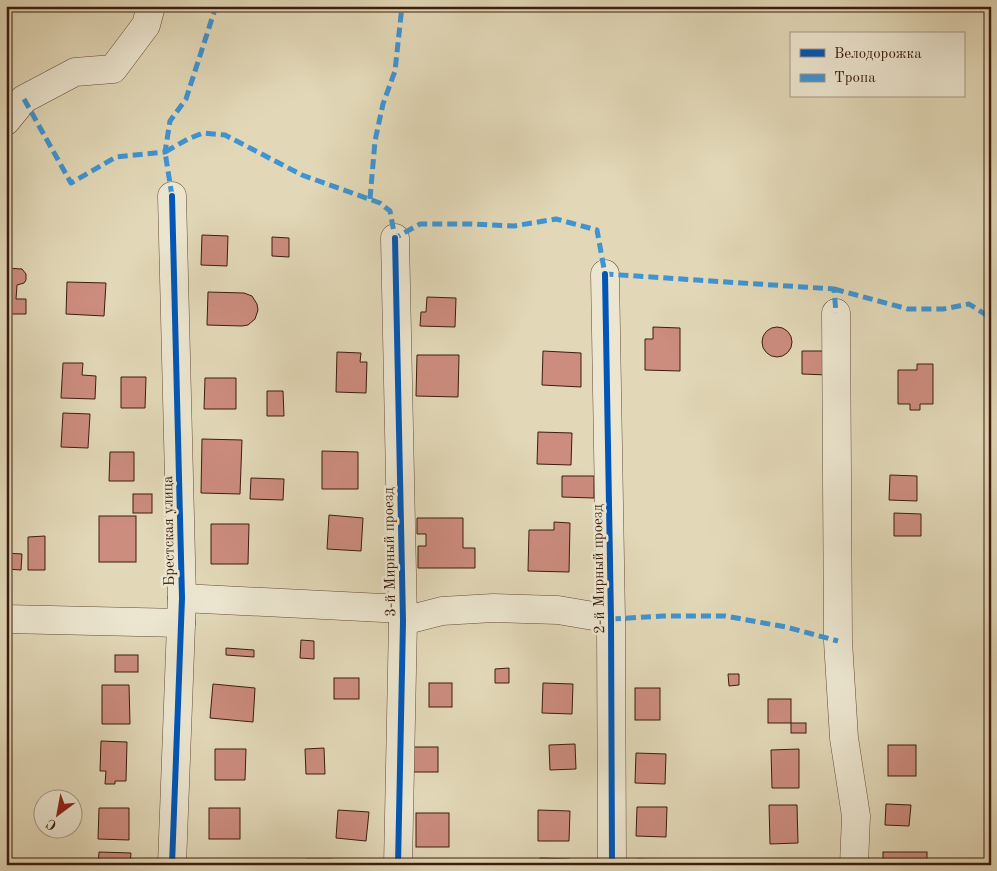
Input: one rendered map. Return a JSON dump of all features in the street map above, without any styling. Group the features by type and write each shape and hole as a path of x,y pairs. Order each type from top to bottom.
{"street":[{"path":"6,121 24,99 76,72 113,69 146,25 151,6"},
{"name":"Брестская улица","path":"172,196 181,610 172,865"},
{"name":"3-й Мирный проезд","path":"394,238 403,615 398,865"},
{"name":"2-й Мирный проезд","path":"605,274 611,619 612,865"},
{"path":"836,313 838,641 844,738 856,816 854,865"},
{"path":"6,619 181,610 403,615 493,608 558,610 611,619"}],"building":[{"path":"202,235 228,236 227,266 201,265"},
{"path":"272,237 289,238 289,257 272,256"},
{"path":"6,268 22,269 26,274 24,283 17,285 16,299 26,299 26,314 6,314"},
{"path":"67,282 106,283 104,316 66,314"},
{"path":"208,292 244,293 252,296 258,310 255,319 248,325 242,326 207,325"},
{"path":"427,297 456,298 455,327 420,326 421,312 426,312"},
{"path":"653,327 680,328 680,371 645,370 645,339 653,339"},
{"path":"777,327 788,331 792,342 788,353 777,357 766,353 762,342 766,331"},
{"path":"543,351 581,353 581,387 542,385"},
{"path":"802,351 828,351 828,375 802,374"},
{"path":"337,352 361,353 360,362 367,362 366,393 336,392"},
{"path":"417,355 459,355 458,397 416,396"},
{"path":"63,363 83,363 82,375 96,376 95,399 61,398"},
{"path":"917,364 933,364 933,404 920,404 920,410 910,410 910,404 898,404 898,370 917,370"},
{"path":"121,377 146,377 145,408 121,408"},
{"path":"205,378 236,378 236,409 204,409"},
{"path":"267,391 283,391 284,416 267,416"},
{"path":"63,413 90,414 88,448 61,447"},
{"path":"538,432 572,433 571,465 537,464"},
{"path":"202,439 242,440 240,494 201,493"},
{"path":"322,451 358,452 358,489 322,489"},
{"path":"110,452 134,452 134,481 109,481"},
{"path":"890,475 917,476 917,501 889,500"},
{"path":"562,476 594,476 594,498 562,497"},
{"path":"251,478 284,479 283,500 250,499"},
{"path":"133,494 152,494 152,513 133,513"},
{"path":"894,513 921,514 921,536 894,536"},
{"path":"329,515 363,518 361,551 327,549"},
{"path":"99,516 136,516 136,562 99,562"},
{"path":"417,518 463,518 463,548 475,548 475,568 418,568 418,546 426,546 426,534 417,534"},
{"path":"554,522 570,523 569,572 528,571 529,530 554,530"},
{"path":"211,524 249,524 248,564 211,564"},
{"path":"45,536 45,570 28,570 28,537"},
{"path":"6,553 22,554 21,570 6,569"},
{"path":"301,640 314,641 314,659 300,658"},
{"path":"226,648 254,650 254,657 226,655"},
{"path":"115,655 138,655 138,672 115,672"},
{"path":"509,668 509,683 495,683 495,669"},
{"path":"6,671 10,671 8,708 6,708"},
{"path":"728,674 739,674 739,685 729,686"},
{"path":"334,678 359,678 359,699 334,699"},
{"path":"429,683 452,683 452,707 429,707"},
{"path":"543,683 573,684 572,714 542,713"},
{"path":"213,684 255,688 253,722 210,718"},
{"path":"102,685 129,685 130,724 102,724"},
{"path":"635,688 660,688 660,720 635,720"},
{"path":"768,699 791,699 791,723 768,723"},
{"path":"791,723 806,723 806,733 791,733"},
{"path":"101,741 127,742 126,781 115,781 115,784 105,784 106,771 100,771"},
{"path":"575,744 576,769 550,770 549,745"},
{"path":"888,745 916,745 916,776 888,776"},
{"path":"412,747 438,747 438,772 412,772"},
{"path":"324,748 325,774 306,774 305,749"},
{"path":"215,749 246,749 245,780 215,780"},
{"path":"799,749 799,788 772,788 771,750"},
{"path":"636,753 666,754 665,784 635,783"},
{"path":"886,804 911,805 909,826 885,825"},
{"path":"769,805 797,805 798,843 770,844"},
{"path":"637,807 667,807 666,837 636,836"},
{"path":"99,808 129,808 129,840 98,839"},
{"path":"209,808 240,808 240,839 209,839"},
{"path":"338,810 369,812 366,841 336,838"},
{"path":"538,810 570,811 569,841 538,841"},
{"path":"416,813 449,813 449,847 416,847"},
{"path":"99,852 131,853 130,865 98,865"},
{"path":"883,852 927,852 927,865 883,865"},
{"path":"540,858 570,859 570,865 539,865"},
{"path":"306,859 332,859 332,865 306,865"},
{"path":"637,859 667,860 667,865 637,865"}],"marked path":[{"path":"24,99 71,183 116,157 165,152 170,121 186,99 216,6"},
{"path":"370,199 375,141 383,104 395,71 402,6"},
{"path":"172,196 165,152 203,133 225,135 302,175 380,203 390,211 395,238 420,224 514,226 556,219 597,230 605,274 834,289 836,313"},
{"path":"834,289 908,309 943,309 969,304 991,318"},
{"path":"611,619 663,616 725,616 786,627 838,641"}],"cycle path":[{"path":"172,196 182,598 172,865"},
{"path":"395,238 403,621 398,865"},
{"path":"605,274 611,619 612,865"}]}
